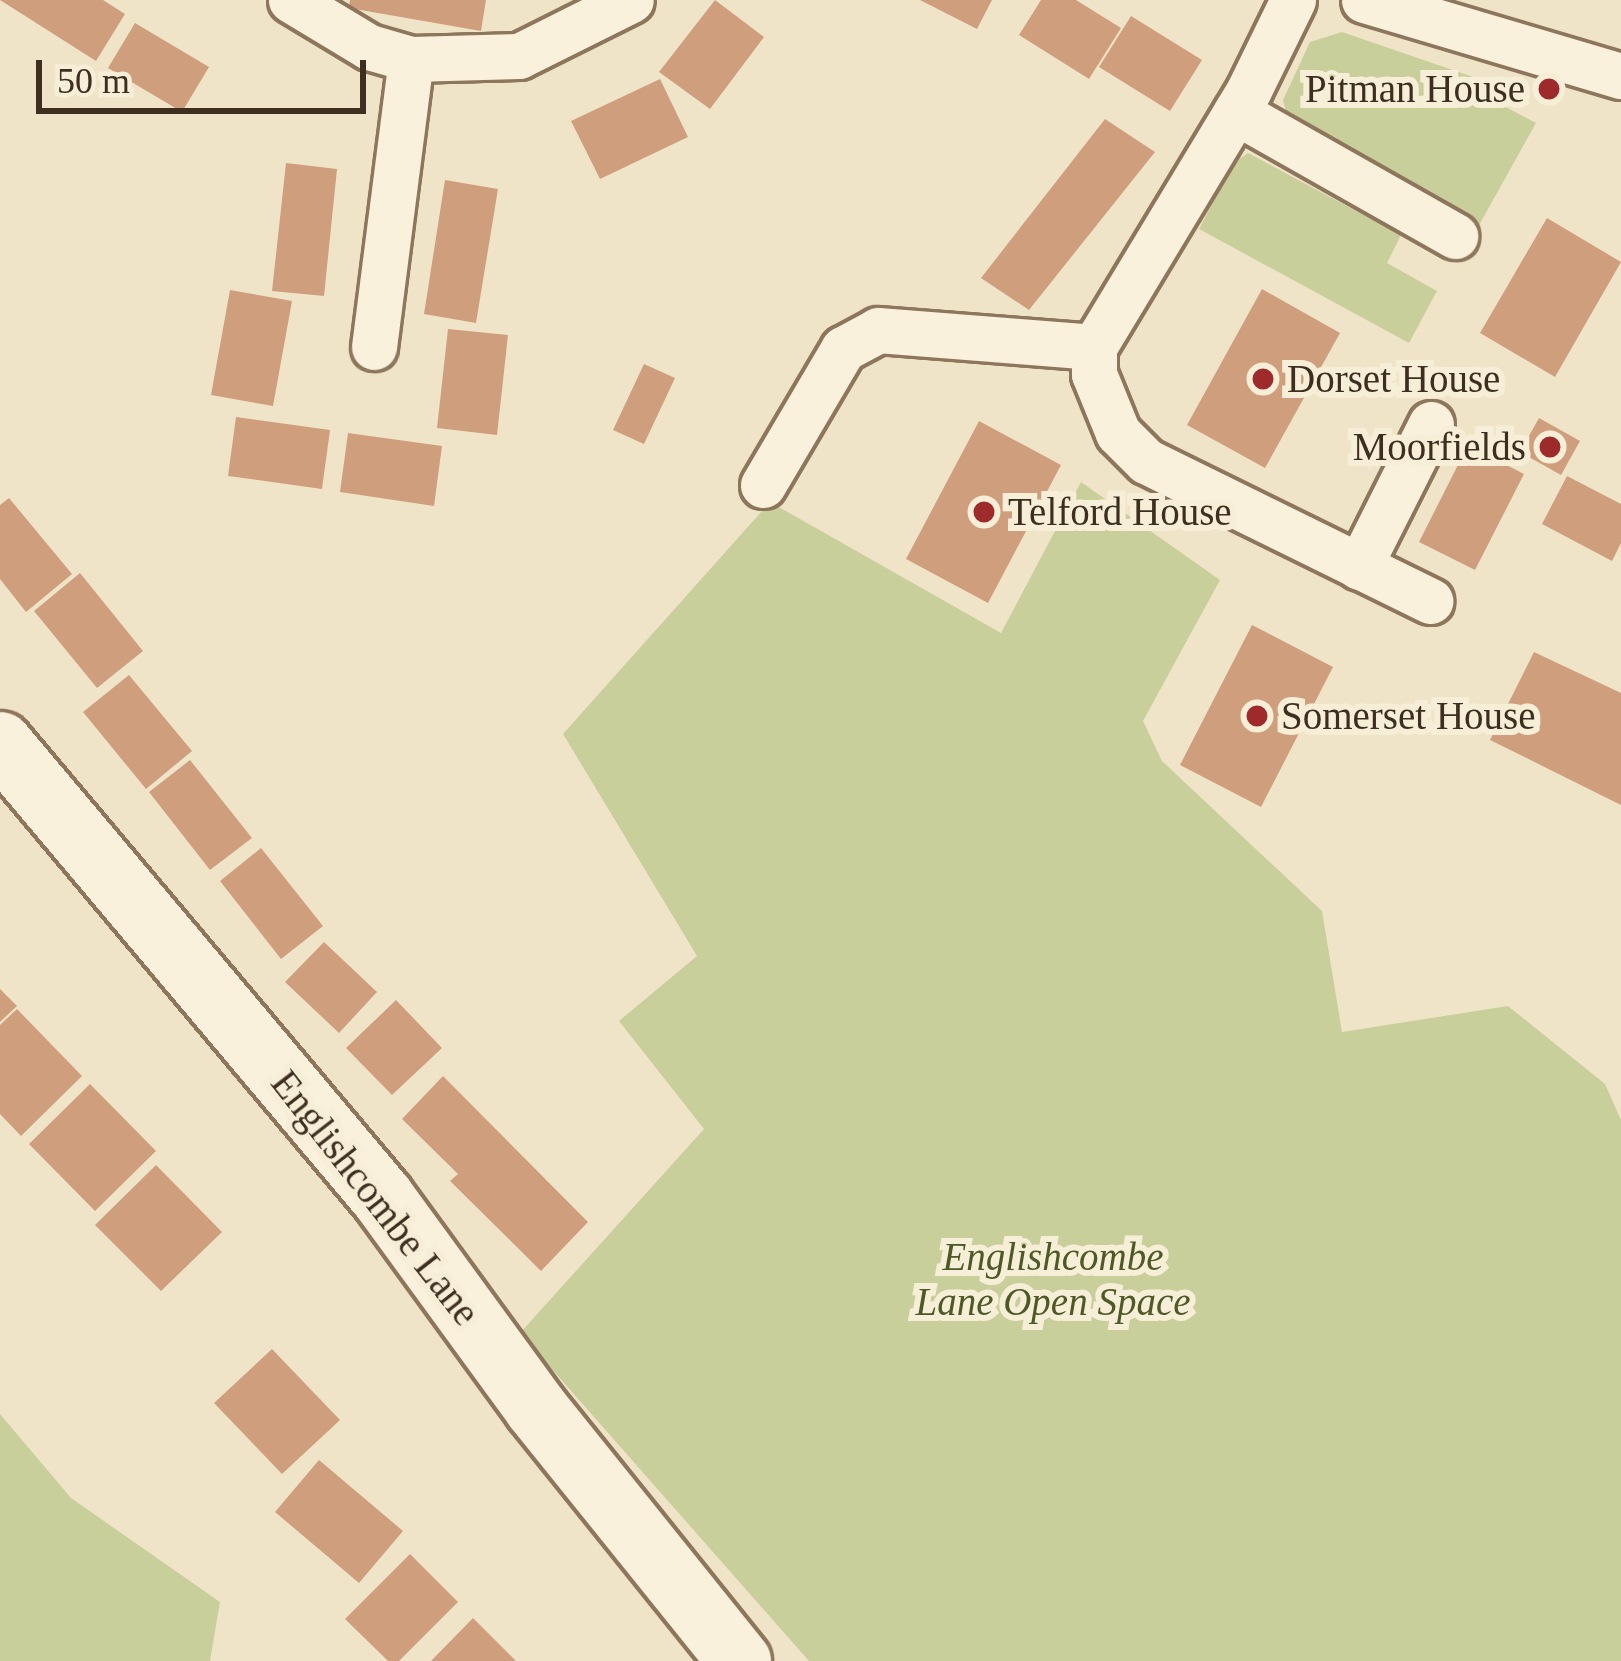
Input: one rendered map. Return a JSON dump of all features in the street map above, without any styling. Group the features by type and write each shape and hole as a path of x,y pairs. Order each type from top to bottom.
{"street":[{"path":"291,0 368,47 411,59 518,56 631,0"},
{"path":"1293,0 1236,112 1094,347 1102,404 1146,461 1430,601"},
{"path":"1364,0 1621,76"},
{"path":"374,347 411,59"},
{"path":"1236,112 1455,236"},
{"path":"763,485 843,349 878,330 1094,347"},
{"path":"1359,567 1431,424"},
{"name":"Englishcombe Lane","path":"0,743 382,1197 565,1445 740,1661"}],"green space":[{"path":"1342,32 1511,90 1502,105 1536,123 1478,227 1287,117 1283,100 1310,42"},
{"path":"1248,153 1401,235 1387,263 1437,291 1409,343 1199,229 1233,163"},
{"name":"Englishcombe Lane Open Space","path":"1081,482 1220,580 1143,721 1162,761 1322,911 1342,1032 1508,1006 1605,1084 1621,1120 1621,1661 809,1661 520,1333 704,1129 619,1021 697,956 563,734 770,502 1001,633"},
{"path":"0,1414 71,1498 220,1602 210,1661 0,1661"}],"building":[{"path":"0,0 103,0 125,14 96,61"},
{"path":"350,0 486,0 481,31 349,8"},
{"path":"715,0 764,37 710,109 659,72"},
{"path":"920,0 992,0 977,29"},
{"path":"1041,0 1076,0 1121,28 1089,79 1019,35"},
{"path":"1131,16 1202,60 1170,111 1099,67"},
{"path":"135,23 209,67 182,112 108,68"},
{"path":"660,79 688,137 600,179 571,121"},
{"path":"1105,119 1155,152 1029,310 981,278"},
{"path":"286,163 337,169 324,296 272,291"},
{"path":"445,180 498,189 476,323 424,314"},
{"path":"1547,218 1621,262 1555,377 1480,333"},
{"name":"Dorset House","path":"1262,289 1340,333 1265,468 1187,425"},
{"path":"230,290 292,301 273,406 211,395"},
{"path":"448,329 508,335 497,435 437,428"},
{"path":"644,364 675,378 644,444 613,430"},
{"path":"236,417 330,430 322,489 228,476"},
{"name":"Moorfields","path":"1539,418 1580,441 1561,475 1520,452"},
{"name":"Telford House","path":"979,421 1061,465 988,603 906,559"},
{"path":"348,433 442,446 434,506 340,492"},
{"path":"1468,445 1524,474 1475,570 1419,542"},
{"path":"1567,476 1621,504 1621,543 1612,561 1542,524"},
{"path":"9,498 72,574 26,612 0,579 0,505"},
{"path":"80,573 143,651 97,688 34,611"},
{"name":"Somerset House","path":"1252,625 1333,667 1261,807 1180,765"},
{"path":"1534,652 1621,693 1621,805 1490,740"},
{"path":"129,675 192,751 146,789 83,712"},
{"path":"190,760 252,838 210,870 149,792"},
{"path":"261,848 323,926 281,959 220,881"},
{"path":"324,942 377,992 339,1033 285,982"},
{"path":"0,989 17,1006 0,1022"},
{"path":"396,1000 442,1048 392,1095 346,1048"},
{"path":"17,1009 82,1076 21,1136 0,1114 0,1025"},
{"path":"443,1076 588,1222 541,1271 450,1181 458,1174 402,1119"},
{"path":"90,1084 156,1151 95,1211 29,1144"},
{"path":"156,1165 222,1232 161,1291 95,1225"},
{"path":"272,1349 340,1420 282,1474 214,1403"},
{"path":"319,1460 403,1531 359,1583 275,1512"},
{"path":"410,1554 458,1602 399,1661 388,1661 345,1619"},
{"path":"473,1618 516,1661 431,1661"}],"place":[{"name":"Pitman House","path":"1549,89"},
{"name":"Dorset House","path":"1263,379"},
{"name":"Moorfields","path":"1550,447"},
{"name":"Telford House","path":"984,512"},
{"name":"Somerset House","path":"1257,716"}]}
